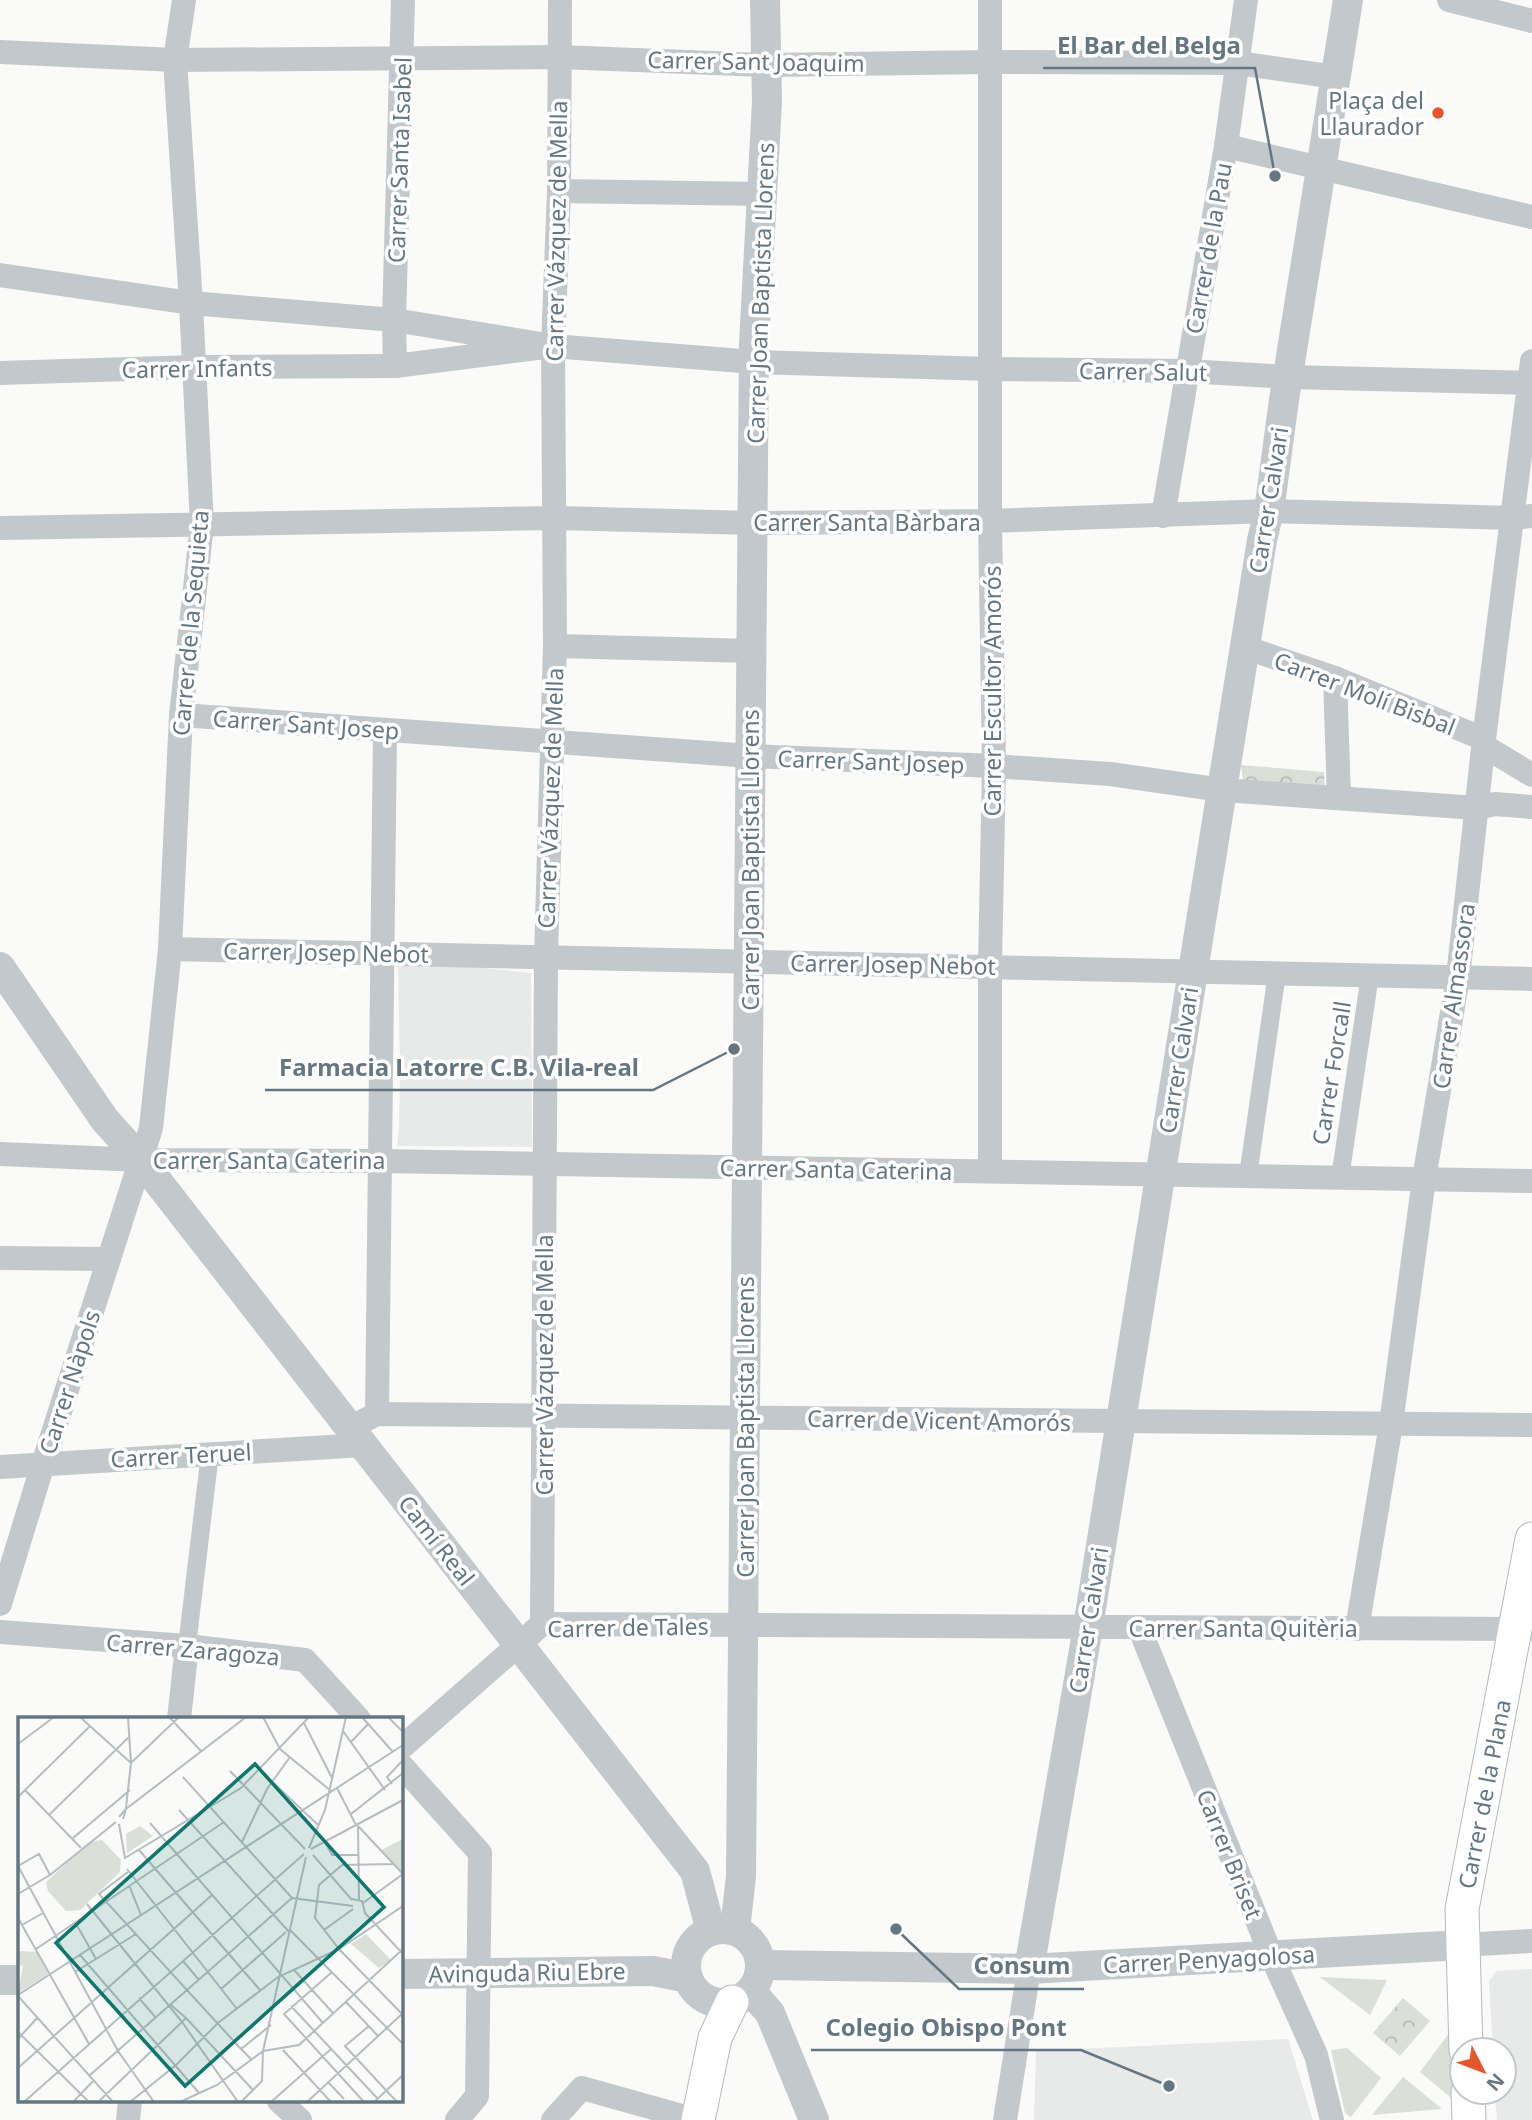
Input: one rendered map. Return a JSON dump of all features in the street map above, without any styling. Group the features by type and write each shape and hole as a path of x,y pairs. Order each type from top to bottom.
{"main road":[{"name":"Carrer de la Plana","path":"1465,2036 1462,1909 1523,1629 1532,1539"},
{"path":"687,2119 702,2036 721,1982"}],"street":[{"name":"Carrer de la Sequieta","path":"141,1160 151,1128 170,949 181,715 202,524 195,367 175,60 184,0"},
{"name":"Carrer Santa Isabel","path":"395,366 394,320 404,0"},
{"name":"Carrer Vázquez de Mella","path":"554,1624 542,1597 546,957 555,646 553,346 559,191 560,0"},
{"name":"Carrer Joan Baptista Llorens","path":"723,1931 741,1876 754,362 767,101 765,0"},
{"name":"Carrer Escultor Amorós","path":"990,0 990,521 994,766 990,1171"},
{"path":"1246,0 1226,146 1532,217"},
{"name":"Carrer Calvari","path":"1005,2120 1088,1627 1244,648 1269,511 1348,0"},
{"path":"1449,0 1532,21"},
{"name":"Carrer Sant Joaquim","path":"0,52 175,60 559,57 765,65 1237,63 1336,77"},
{"name":"Carrer de la Pau","path":"1163,516 1226,146"},
{"path":"559,191 763,194"},
{"path":"0,275 191,303 394,320 553,346"},
{"name":"Carrer Salut","path":"553,346 754,362 1187,371 1288,377 1531,376"},
{"name":"Carrer Infants","path":"0,373 195,367 395,366 553,346"},
{"name":"Carrer Almassora","path":"1357,1629 1391,1424 1424,1179 1458,977 1484,743 1522,517 1531,376"},
{"name":"Carrer Santa Bàrbara","path":"0,528 555,518 753,523 990,521 1269,511 1522,517"},
{"path":"555,646 752,651"},
{"name":"Carrer Molí Bisbal","path":"1244,648 1335,678 1484,743 1532,775"},
{"path":"1335,678 1339,798"},
{"name":"Carrer Sant Josep","path":"181,715 751,756 994,766 1111,774 1222,790 1477,808"},
{"path":"377,1414 385,730"},
{"path":"1477,808 1495,804 1532,807"},
{"name":"Carrer Josep Nebot","path":"170,949 1532,979"},
{"name":"Camí Real","path":"0,967 106,1120 141,1160 695,1871 723,1931"},
{"path":"1248,1176 1277,973"},
{"name":"Carrer Forcall","path":"1340,1178 1370,975"},
{"name":"Carrer Santa Caterina","path":"0,1154 141,1160 545,1163 1532,1181"},
{"name":"Carrer Nàpols","path":"0,1604 141,1160"},
{"path":"0,1258 108,1259"},
{"name":"Carrer de Vicent Amorós","path":"356,1436 377,1414 1532,1425"},
{"name":"Carrer Teruel","path":"0,1467 210,1453 356,1436"},
{"path":"179,1717 210,1453"},
{"name":"Carrer de Tales","path":"402,1747 519,1645 554,1624 744,1625"},
{"name":"Carrer Santa Quitèria","path":"744,1625 1523,1629"},
{"name":"Carrer Briset","path":"1139,1627 1271,1955 1316,2055 1332,2120"},
{"name":"Carrer Zaragoza","path":"0,1632 187,1646 305,1660 357,1717"},
{"path":"402,1766 480,1853 477,2096 457,2120"},
{"path":"721,1982 758,1954 745,1936 723,1931 700,1937 692,1945 721,1982 770,2012 814,2120"},
{"name":"Carrer Penyagolosa","path":"721,1982 1029,1969 1532,1941"},
{"name":"Avinguda Riu Ebre","path":"402,1974 653,1971 721,1982"},
{"path":"0,1980 18,1980"},
{"path":"554,2120 582,2088 687,2119"},
{"path":"128,2120 130,2102"},
{"path":"280,2102 300,2120"}],"shaded area":[{"path":"398,965 465,966 531,973 532,1147 397,1146 400,1072"},
{"path":"1532,1969 1532,2120 1497,2120 1496,2106 1518,2106 1518,2036 1492,2036 1489,1981 1496,1971"},
{"path":"1288,2039 1313,2120 1034,2120 1036,2051"}],"green space":[{"path":"1241,765 1324,772 1325,790 1243,781"},
{"path":"1320,1977 1387,1980 1370,2015"},
{"path":"1403,1998 1430,2021 1400,2056 1373,2033"},
{"path":"1456,2024 1456,2036 1448,2036 1448,2095 1420,2072"},
{"path":"1347,2048 1381,2078 1351,2117 1345,2113 1331,2050"},
{"path":"1403,2077 1442,2109 1372,2115"}],"place":[{"name":"Plaça del Llaurador","path":"1438,113"},
{"name":"El Bar del Belga","path":"1275,176"},
{"name":"Farmacia Latorre C.B. Vila-real","path":"734,1049"},
{"name":"Consum","path":"896,1929"},
{"name":"Colegio Obispo Pont","path":"1169,2086"}]}
